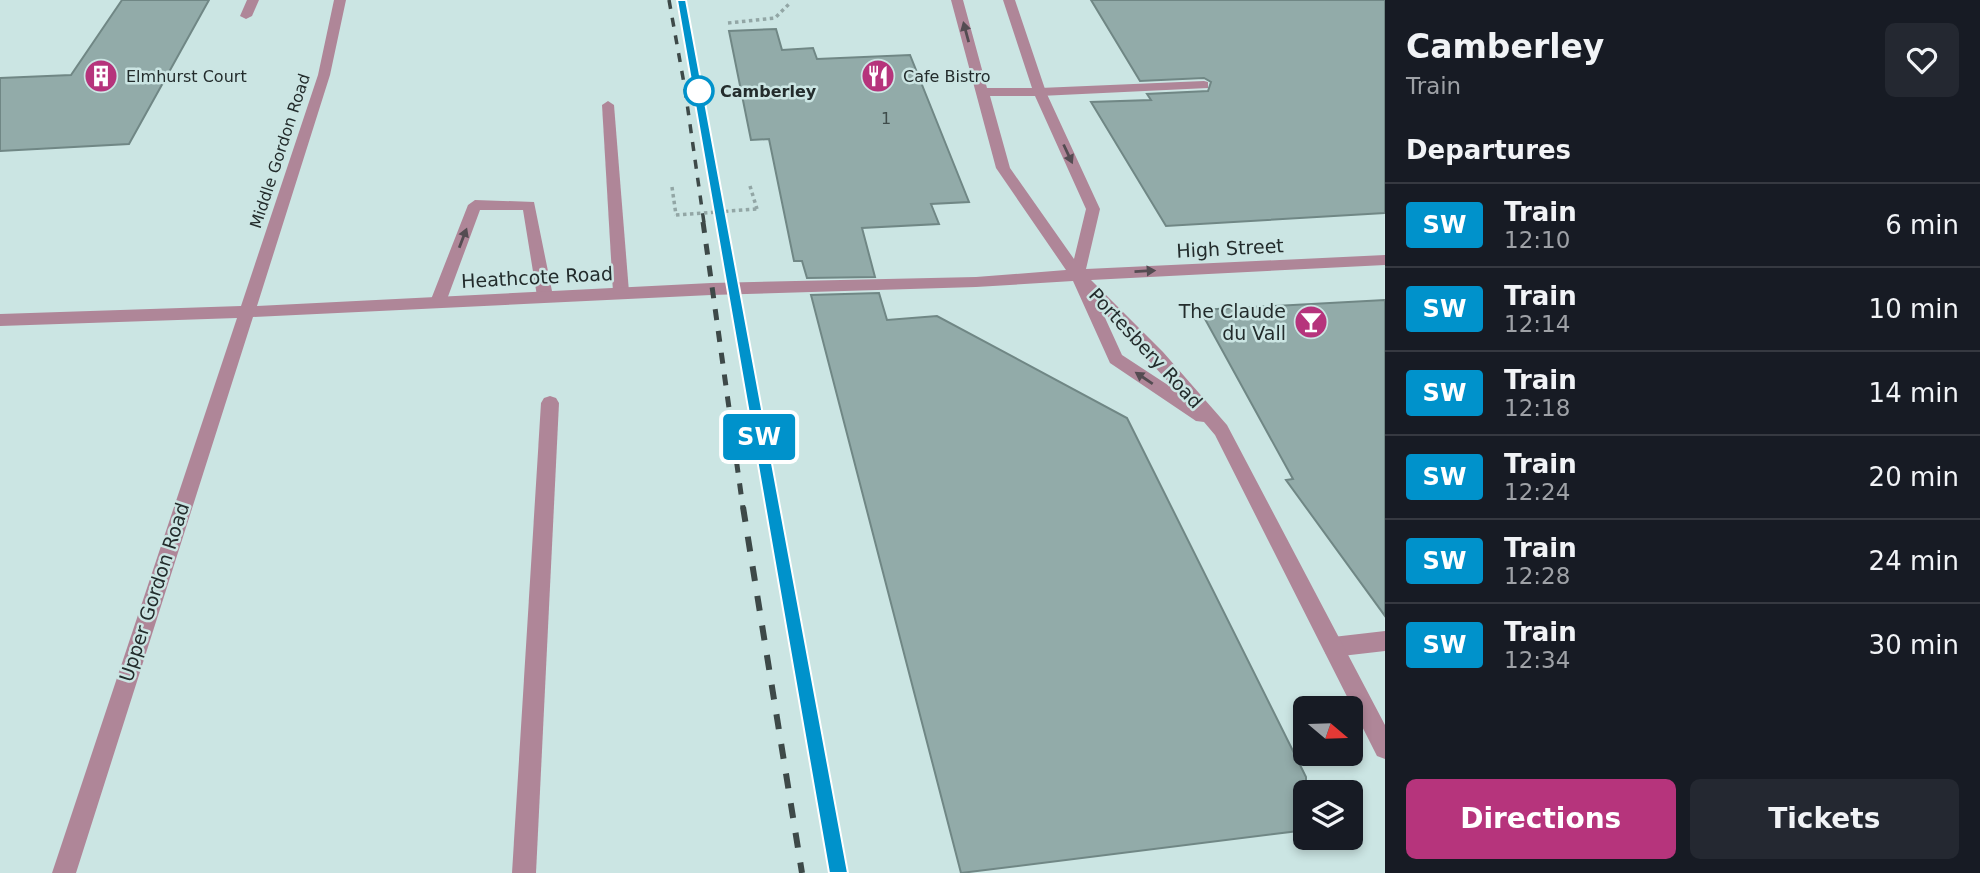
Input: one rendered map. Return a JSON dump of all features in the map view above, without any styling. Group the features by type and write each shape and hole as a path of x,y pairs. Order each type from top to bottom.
{"street":[{"path":"246,16 253,0"},
{"name":"Middle Gordon Road","path":"246,312 324,75 340,0"},
{"path":"957,0 1003,168 1077,275"},
{"path":"1009,0 1040,92 1093,209 1077,275"},
{"path":"982,92 1204,85"},
{"path":"608,105 621,292"},
{"path":"439,302 475,205 529,205 545,296"},
{"name":"High Street","path":"1077,275 1385,260"},
{"name":"Heathcote Road","path":"0,320 246,312 621,292 976,282 1077,275"},
{"name":"Portesbery Road","path":"1077,275 1116,359 1222,430"},
{"name":"Portesbery Road","path":"1077,275 1157,356 1222,430 1385,748"},
{"name":"Upper Gordon Road","path":"64,873 246,312"},
{"path":"524,873 550,403"},
{"path":"1333,647 1385,642"}],"path":[{"path":"728,23 775,18 789,4"},
{"path":"672,187 676,215 757,209 750,186"}],"building":[{"name":"Elmhurst Court","path":"122,0 209,0 129,144 0,151 0,78 71,75"},
{"path":"1091,0 1385,0 1385,213 1166,226 1091,102 1151,100 1147,94 1208,91 1211,82 1204,78 1140,81"},
{"path":"776,29 782,50 813,48 817,59 910,55 969,202 931,204 939,224 862,228 875,277 807,278 802,261 794,261 769,139 751,140 729,31"},
{"path":"879,293 887,320 937,316 1127,418 1293,751 1293,766 1301,766 1306,777 1306,780 1293,780 1293,832 961,873 811,295"},
{"path":"1385,300 1385,616 1286,480 1293,479 1200,310"}],"railway":[{"path":"669,0 704,223"},
{"path":"681,0 721,223"},
{"path":"703,222 743,508"},
{"path":"721,222 773,508"},
{"path":"743,507 802,873"},
{"path":"773,507 839,873"}],"train":[{"name":"SW","path":"681,0 839,873"}],"place":[{"name":"Elmhurst Court","path":"101,76"},
{"name":"Cafe Bistro","path":"878,76"},
{"name":"Camberley","path":"699,91"},
{"name":"The Claude du Vall","path":"1311,322"}]}
